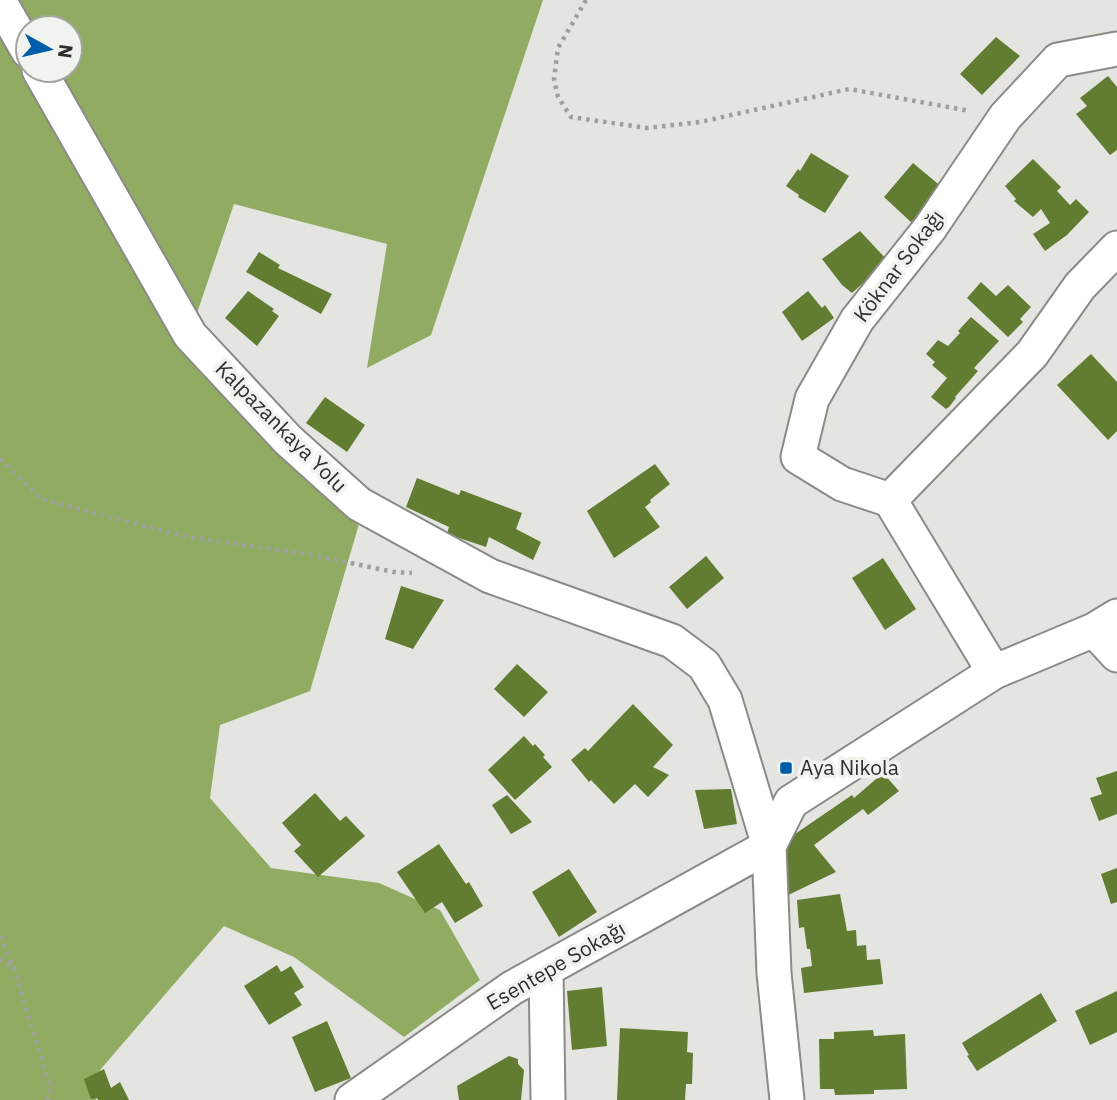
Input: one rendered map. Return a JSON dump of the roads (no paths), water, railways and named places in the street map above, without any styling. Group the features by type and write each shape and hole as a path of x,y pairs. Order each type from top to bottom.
{"street":[{"path":"0,2 14,26"},
{"name":"Köknar Sokağı","path":"890,500 842,484 798,457 811,399 857,320 930,228 1005,117 1058,60 1117,49"},
{"name":"Kalpazankaya Yolu","path":"47,84 190,335 288,440 359,504 490,576 673,641 704,665 725,700 769,846"},
{"path":"994,672 890,500 1032,354 1080,286 1117,248"},
{"path":"787,1100 774,973 769,846 791,802 994,672 1105,623 1117,655"},
{"name":"Esentepe Sokağı","path":"352,1100 512,988 769,846"},
{"path":"546,969 548,1100"}],"place":[{"name":"Aya Nikola","path":"786,768"}]}
